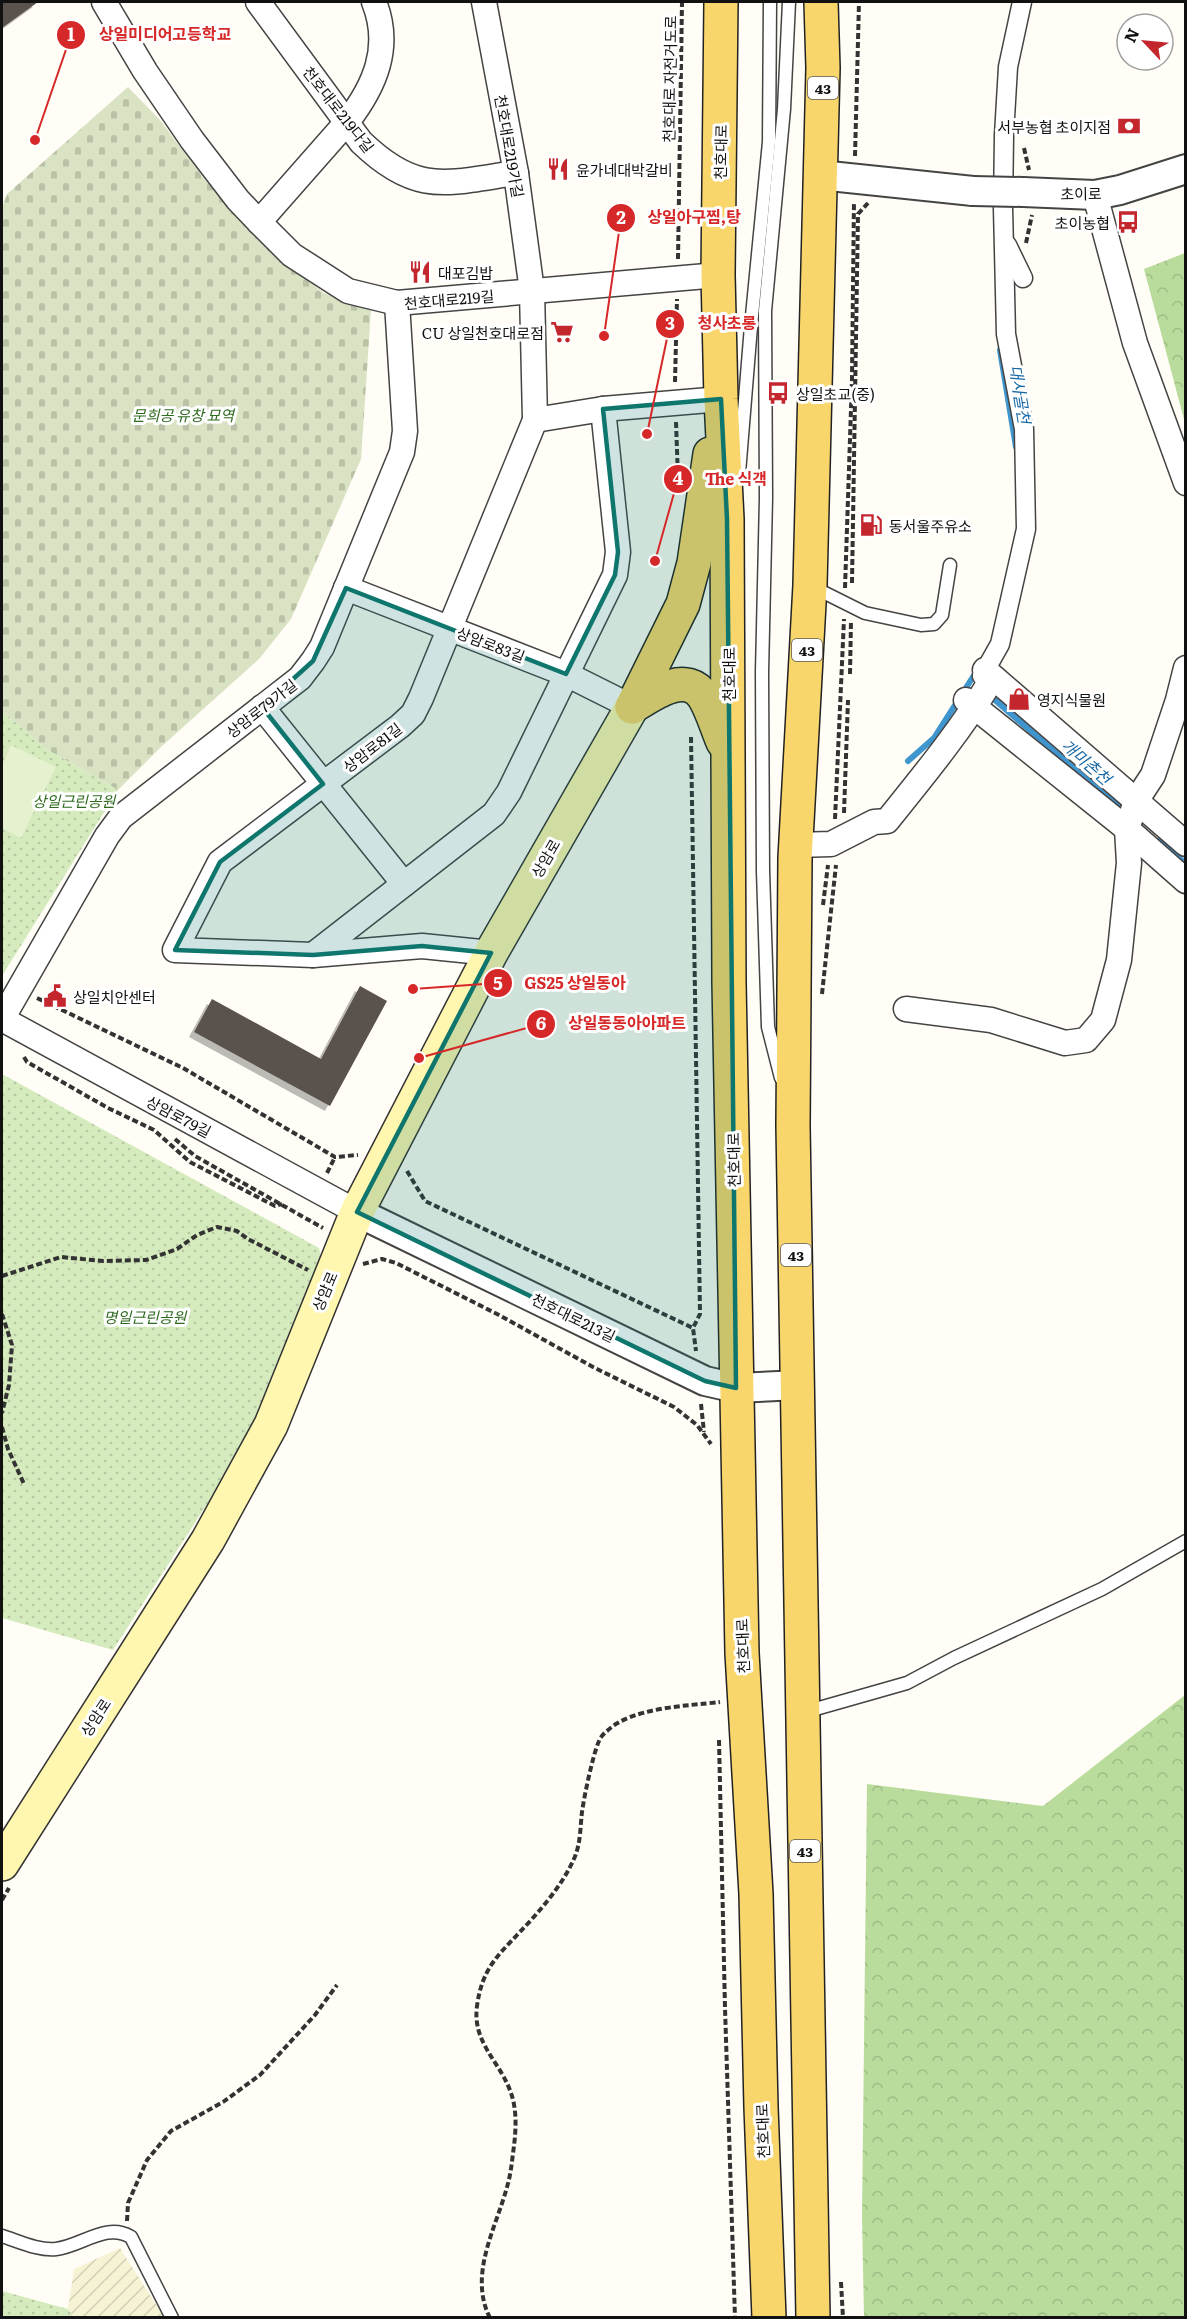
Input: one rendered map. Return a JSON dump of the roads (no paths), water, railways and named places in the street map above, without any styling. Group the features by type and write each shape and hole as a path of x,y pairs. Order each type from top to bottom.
{"main road":[{"name":"천호대로","path":"721,2 718,275 727,519 729,982 736,1388 724,1701 756,1894 760,2107 769,2318"},
{"name":"43","path":"813,2318 793,1126 796,845 810,585 823,68 821,2"},
{"path":"632,707 683,604 694,563 705,482 721,399"},
{"path":"632,707 659,690 676,684 690,687 703,696 728,754"},
{"name":"상암로","path":"2,1864 208,1540 271,1425 357,1212 491,953 632,707"}],"street":[{"name":"천호대로219길","path":"104,2 145,70 192,140 238,200 292,255 348,291 397,303 718,275"},
{"name":"천호대로219다길","path":"258,2 346,122 382,162 427,183 448,183 516,173"},
{"path":"259,222 359,106 378,67 383,43 374,2"},
{"name":"천호대로219가길","path":"484,2 516,173 532,291"},
{"path":"796,845 834,852 873,822 886,821 932,765 979,689 1000,644 1026,529 1023,429 1006,334 1004,240 1004,152 1008,67 1022,2"},
{"path":"1004,152 1018,120"},
{"name":"초이로","path":"820,175 973,191 1095,195 1120,190 1185,169"},
{"path":"1095,195 1135,343 1185,483"},
{"path":"1004,240 1023,278"},
{"name":"상암로81길","path":"491,953 422,946 313,955 175,950 220,862 413,714 535,420 532,291"},
{"name":"상암로79가길","path":"2,1019 107,837 121,817 300,678 321,647 402,452 405,431 397,303"},
{"path":"535,420 603,409 721,399"},
{"path":"313,955 494,814 509,792 615,575 618,552 603,409"},
{"name":"상암로83길","path":"346,588 566,674 632,707"},
{"path":"906,1009 991,1020 1065,1043 1086,1040 1103,1020 1119,960 1130,863 1127,829 1136,801 1153,775 1178,700 1185,669"},
{"path":"979,689 1136,801 1185,844"},
{"path":"979,689 1185,881"},
{"path":"262,707 404,884"},
{"name":"상암로79길","path":"2,1019 357,1212"},
{"name":"천호대로213길","path":"357,1212 705,1381 736,1388 799,1385"}],"lane":[{"path":"728,616 751,326 769,142 770,2"},
{"path":"789,2 784,109 765,311 766,498 762,672 763,871 768,1027 793,1126"},
{"path":"810,585 848,607 865,613 921,625 934,624 942,615 950,565"},
{"path":"803,1712 907,1683 954,1658 1102,1589 1185,1541"},
{"path":"2,2236 39,2248 55,2249 115,2230 126,2234 131,2237 172,2318"}],"waterway":[{"name":"대사골천","path":"1000,350 1016,447"},
{"name":"대사골천","path":"908,761 934,738 978,669"},
{"name":"개미촌천","path":"988,694 1121,809"},
{"name":"개미촌천","path":"1159,841 1186,864"}],"place":[{"name":"서부농협 초이지점","path":"1129,126"},
{"name":"상일미디어고등학교","path":"35,140"},
{"name":"윤가네대박갈비","path":"558,169"},
{"name":"초이농협","path":"1128,222"},
{"name":"대포김밥","path":"420,272"},
{"name":"CU 상일천호대로점","path":"562,332"},
{"name":"상일아구찜,탕","path":"604,336"},
{"name":"상일초교(중)","path":"778,393"},
{"name":"청사초롱","path":"647,434"},
{"name":"동서울주유소","path":"871,525"},
{"name":"The 식객","path":"655,561"},
{"name":"영지식물원","path":"1019,699"},
{"name":"GS25 상일동아","path":"413,989"},
{"name":"상일치안센터","path":"55,996"},
{"name":"상일동동아아파트","path":"419,1058"}],"park label":[{"name":"문희공 유창 묘역","path":"183,414"},
{"name":"상일근린공원","path":"74,800"},
{"name":"명일근린공원","path":"145,1316"}]}
